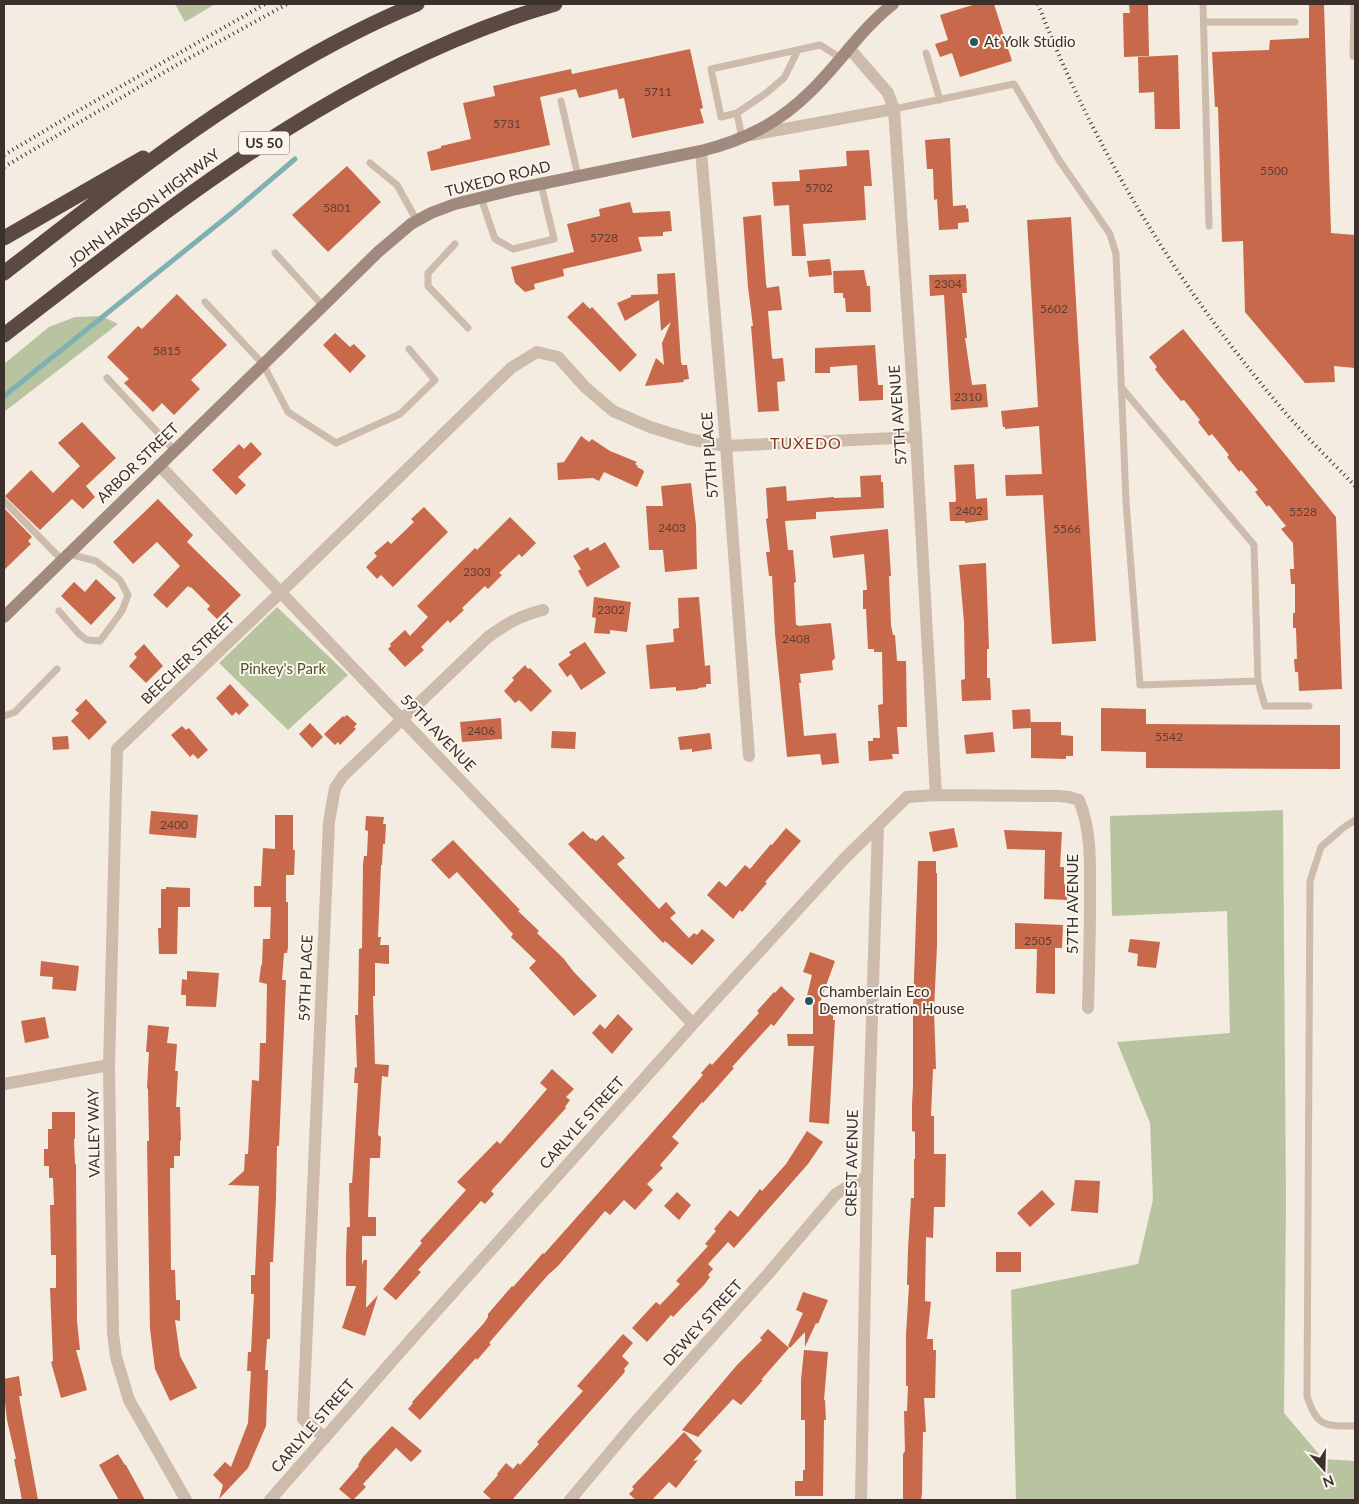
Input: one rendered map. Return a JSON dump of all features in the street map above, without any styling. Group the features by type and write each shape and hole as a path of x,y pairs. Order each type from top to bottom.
{"highway":[{"name":"JOHN HANSON HIGHWAY","path":"4,273 150,162 222,112 339,41 417,4"},
{"name":"JOHN HANSON HIGHWAY","path":"6,333 249,152 320,107 390,69 430,50 499,22 555,4"},
{"path":"4,238 222,112"}],"main road":[{"name":"TUXEDO ROAD","path":"295,333 402,231 431,213 454,204 540,184 724,145 746,137 773,123 798,104 871,23 893,4"},
{"name":"ARBOR STREET","path":"4,618 295,333"}],"street":[{"name":"57TH AVENUE","path":"849,48 888,93 894,109 916,437 936,795"},
{"name":"TUXEDO ROAD","path":"746,137 894,109"},
{"name":"57TH PLACE","path":"701,151 726,446 748,756"},
{"name":"BEECHER STREET","path":"117,749 510,368 537,352 558,357 585,386 613,410 628,419 672,435 726,446"},
{"path":"726,446 916,437"},
{"name":"59TH AVENUE","path":"159,465 693,1024"},
{"name":"59TH PLACE","path":"325,1438 304,1419 330,814 334,788 343,776 488,637 508,622 523,615 543,610"},
{"name":"VALLEY WAY","path":"117,749 109,1065 113,1333 116,1356 129,1400 186,1500"},
{"name":"CARLYLE STREET","path":"270,1500 415,1334 693,1024 844,859 908,797 936,795 1058,796 1079,800"},
{"name":"57TH AVENUE","path":"1079,800 1085,816 1089,838 1088,1008"},
{"name":"CREST AVENUE","path":"861,1500 867,1177 878,826"},
{"path":"4,1084 109,1065"},
{"name":"DEWEY STREET","path":"570,1500 632,1426 768,1274 836,1194 867,1177"}],"lane":[{"path":"1203,4 1210,226"},
{"path":"1354,4 1353,56 1355,56"},
{"path":"1204,22 1295,22"},
{"path":"798,50 784,78 766,94 737,113 721,116 711,69 820,45 841,58"},
{"path":"926,53 940,100"},
{"path":"894,109 1014,84 1113,242 1117,262 1126,501 1140,685 1258,681"},
{"path":"561,101 578,176"},
{"path":"737,113 746,137"},
{"path":"370,163 398,185 417,221"},
{"path":"481,198 495,239 513,248 554,239 540,184"},
{"path":"455,244 428,273 428,286 468,328"},
{"path":"275,253 323,306"},
{"path":"205,302 263,364 288,412 336,442 400,414 435,380 408,349"},
{"path":"107,378 174,450"},
{"path":"1121,387 1254,545 1258,681 1265,706 1309,706"},
{"path":"4,501 66,557 96,561 120,580 128,595 122,611 100,641 87,640 79,634 59,611"},
{"path":"4,716 15,712 57,669"},
{"path":"1355,820 1321,847 1310,881 1307,1396 1312,1411 1319,1421 1330,1426 1355,1426"}],"green space":[{"path":"175,4 215,4 185,22"},
{"path":"102,316 118,324 4,412 4,364 49,327 75,317"},
{"name":"Pinkey's Park","path":"277,607 348,675 288,730 219,663"},
{"path":"1283,810 1286,1202 1284,1413 1323,1459 1355,1461 1355,1500 1016,1500 1011,1290 1138,1264 1153,1200 1150,1123 1117,1042 1230,1033 1227,911 1112,916 1110,816"}],"building":[{"name":"At Yolk Studio","path":"976,4 994,4 1012,61 960,77 952,53 940,57 935,44 948,40 940,15"},
{"path":"1309,4 1324,4 1331,233 1355,235 1355,368 1334,366 1335,382 1305,383 1245,312 1243,241 1222,242 1218,107 1215,107 1212,52 1269,50 1270,40 1309,38"},
{"path":"1129,5 1148,5 1149,56 1124,57 1123,13 1130,13"},
{"path":"690,49 703,108 700,109 704,123 632,138 624,98 619,99 617,89 579,98 576,89 540,97 550,145 431,171 427,152 441,148 441,146 471,139 463,103 495,96 493,86 571,69 572,74"},
{"path":"1178,55 1180,129 1155,129 1154,92 1139,93 1138,57"},
{"path":"950,138 953,206 966,205 969,222 958,223 958,229 939,230 937,199 934,200 933,169 927,169 925,140"},
{"path":"869,150 872,186 864,186 866,220 803,224 806,256 792,256 789,205 774,206 772,182 800,181 799,170 847,166 846,151"},
{"path":"347,166 381,202 328,252 292,215"},
{"path":"630,202 633,213 670,211 672,231 663,232 663,236 638,237 642,251 563,269 564,276 534,284 535,289 525,292 515,283 511,267 574,252 567,224 600,216 599,209"},
{"path":"761,215 766,284 767,288 779,286 782,310 768,311 772,357 773,359 783,358 785,381 777,382 779,411 758,412 751,326 753,326 743,217"},
{"path":"1071,217 1096,641 1052,644 1043,495 1006,496 1005,475 1042,474 1039,426 1005,429 1003,427 1001,411 1038,407 1027,220"},
{"path":"830,259 832,275 809,277 807,261"},
{"path":"864,270 867,286 870,286 871,312 846,312 843,293 834,293 833,271"},
{"path":"675,273 681,362 682,365 687,365 689,379 683,380 684,382 645,386 656,358 664,365 662,343 671,322 661,331 659,300 625,321 617,303 631,297 631,295 658,294 657,274"},
{"path":"966,274 967,293 962,293 967,338 965,338 972,385 986,384 988,407 951,410 944,295 930,296 929,275"},
{"path":"177,294 227,345 191,380 200,389 174,415 162,403 153,412 124,383 129,379 107,357 138,326 142,329"},
{"path":"583,302 590,309 592,307 637,355 620,372 567,317"},
{"path":"1183,329 1336,517 1342,689 1299,691 1298,672 1295,672 1294,659 1297,659 1296,628 1293,628 1295,584 1291,584 1290,569 1294,569 1293,543 1281,529 1286,526 1269,505 1267,507 1255,492 1258,490 1241,470 1239,472 1227,457 1229,455 1212,434 1209,436 1198,422 1200,420 1184,400 1181,401 1161,377 1155,369 1157,367 1149,357"},
{"path":"335,333 350,347 354,344 366,356 350,373 323,345"},
{"path":"875,345 878,385 883,385 883,400 859,401 857,365 830,367 830,373 815,373 815,348"},
{"path":"82,422 116,458 86,486 95,497 83,509 72,499 40,530 5,496 31,470 53,493 80,466 58,443"},
{"path":"581,436 589,442 592,439 610,451 637,462 635,464 637,467 644,472 637,487 604,472 599,481 593,478 558,480 557,463 564,462"},
{"path":"251,442 262,454 238,477 246,485 236,495 212,470 239,444 244,449"},
{"path":"974,464 976,499 987,498 988,520 965,523 965,521 950,521 949,502 955,502 956,500 954,465"},
{"path":"881,475 884,508 816,512 816,519 785,521 788,550 793,550 796,582 794,583 796,625 831,623 835,658 832,661 833,670 800,674 801,683 799,683 804,736 836,733 839,763 822,765 820,754 787,757 775,634 772,576 769,576 766,552 770,552 766,519 768,518 766,488 786,486 787,501 861,497 860,476"},
{"path":"691,483 696,525 697,569 665,572 663,550 649,550 646,506 663,506 661,486"},
{"path":"158,499 193,535 187,542 241,595 217,619 207,609 210,606 191,587 188,586 167,608 153,595 180,566 157,542 133,564 113,542"},
{"path":"424,507 448,532 393,587 381,575 377,579 366,567 377,556 374,553 388,541 391,544 414,522 411,519"},
{"path":"4,508 32,537 28,541 31,544 4,570"},
{"path":"510,517 536,543 522,557 519,554 499,573 502,575 488,589 485,586 462,608 464,610 450,623 448,620 421,647 424,650 405,667 388,649 391,646 390,644 405,630 410,636 428,617 417,606 475,548 477,550"},
{"path":"888,529 891,576 889,576 891,625 893,635 895,635 897,661 906,661 907,727 897,727 899,754 892,754 893,759 869,761 868,741 873,741 873,738 880,738 878,705 883,704 882,652 874,652 874,649 868,649 866,609 863,609 863,590 867,590 864,554 833,558 830,536"},
{"path":"605,542 620,567 587,587 578,571 581,569 573,556 588,547 590,551"},
{"path":"986,563 989,649 987,649 987,678 990,678 991,700 962,701 961,680 965,679 964,622 959,565"},
{"path":"96,579 116,598 91,625 61,596 74,582 85,592"},
{"path":"594,597 631,602 627,632 610,630 610,634 594,633 596,618 592,617"},
{"path":"699,597 705,666 710,665 711,684 706,684 706,687 698,689 676,691 676,687 650,689 646,645 674,642 673,629 679,628 678,598"},
{"path":"585,642 606,673 581,690 571,674 567,677 558,664 571,655 569,652"},
{"path":"144,644 163,666 146,683 129,666 137,657 134,654"},
{"path":"525,665 552,691 531,712 519,700 515,703 504,691 514,680 512,678"},
{"path":"230,684 249,705 239,715 236,712 232,716 216,698"},
{"path":"86,699 107,722 89,740 71,721 79,713 75,710"},
{"path":"1101,708 1146,709 1146,724 1340,725 1340,769 1146,768 1146,752 1101,751"},
{"path":"1030,709 1031,726 1031,722 1061,722 1061,735 1073,736 1073,756 1066,756 1066,759 1031,758 1031,728 1013,729 1012,710"},
{"path":"347,715 357,724 354,727 356,729 340,745 338,742 335,745 324,734 343,716"},
{"path":"501,718 502,739 462,742 460,722"},
{"path":"310,723 323,737 312,748 299,734"},
{"path":"182,726 186,730 189,728 208,750 198,759 193,754 190,757 171,735"},
{"path":"552,731 576,732 575,749 551,748"},
{"path":"993,732 995,752 966,754 964,735"},
{"path":"710,733 712,749 692,752 692,749 680,750 678,737"},
{"path":"68,736 69,749 53,750 52,737"},
{"path":"151,811 198,815 196,838 149,834"},
{"path":"275,815 293,815 293,850 295,850 294,875 286,875 288,947 287,953 284,953 282,980 286,980 273,1262 270,1262 270,1339 267,1339 265,1370 268,1370 266,1426 248,1468 219,1499 223,1485 213,1475 225,1462 231,1467 248,1423 251,1371 247,1371 248,1352 251,1352 254,1294 251,1294 251,1275 255,1275 259,1186 228,1185 244,1171 245,1154 248,1154 252,1080 259,1081 260,1043 266,1043 267,984 259,982 263,939 270,939 271,907 254,907 254,886 261,886 263,848 275,849"},
{"path":"366,816 384,817 383,824 386,824 381,865 378,937 381,937 380,945 389,945 389,964 375,963 375,996 373,996 375,1064 389,1065 388,1077 382,1076 378,1135 381,1137 380,1158 370,1158 368,1217 376,1217 376,1236 362,1236 362,1265 364,1260 367,1260 366,1308 378,1295 365,1336 342,1328 356,1286 346,1286 346,1256 347,1227 350,1227 349,1183 352,1183 358,1083 354,1083 355,1067 357,1068 355,1015 358,1015 359,949 362,948 363,864 364,856 367,856 368,831 365,830"},
{"path":"786,828 801,841 742,912 740,910 733,919 707,895 719,881 726,887 745,865 750,869"},
{"path":"954,828 958,847 933,852 929,832"},
{"path":"1004,830 1062,832 1060,867 1064,867 1064,884 1067,884 1067,900 1044,899 1045,850 1007,849"},
{"path":"583,831 596,841 603,835 625,858 617,864 659,909 666,902 676,913 670,918 689,938 694,933 697,935 702,929 715,940 692,965 665,941 663,943 568,844"},
{"path":"453,840 520,910 518,911 539,931 537,933 564,959 597,996 574,1016 529,968 536,961 511,937 513,934 457,872 449,879 431,860"},
{"path":"918,861 936,861 937,873 937,946 934,1009 936,1069 933,1069 931,1116 934,1116 934,1154 946,1154 945,1207 934,1207 933,1238 926,1237 925,1301 931,1302 927,1339 933,1339 933,1350 936,1350 935,1398 924,1398 926,1432 923,1432 921,1500 903,1500 904,1411 907,1411 908,1386 906,1386 906,1335 909,1285 907,1285 908,1249 911,1198 914,1198 915,1159 912,1104"},
{"path":"166,887 190,888 190,907 178,907 177,954 159,954 158,928 161,928 161,889 166,889"},
{"path":"1015,923 1063,925 1062,948 1055,948 1055,994 1036,993 1037,949 1015,949"},
{"path":"1130,939 1160,942 1156,968 1137,966 1138,954 1128,952"},
{"path":"810,952 835,961 819,1005 833,1005 833,1020 835,1020 829,1124 809,1122 814,1046 788,1046 787,1034 813,1034 813,1006 805,1004 812,975 803,972"},
{"path":"41,961 79,966 76,991 52,989 53,977 40,976"},
{"path":"187,971 219,973 216,1007 186,1006 186,995 181,995 182,979 187,980"},
{"path":"781,986 795,999 774,1026 771,1024 672,1137 679,1143 660,1165 663,1168 647,1184 653,1190 635,1210 624,1200 610,1215 605,1211 489,1343 491,1344 477,1360 476,1358 420,1420 408,1409 412,1402 484,1323 488,1314 512,1286 544,1254 703,1075 701,1073 710,1063 712,1065 759,1013 757,1011"},
{"path":"618,1014 633,1029 612,1054 592,1033 600,1024 605,1029"},
{"path":"45,1017 49,1038 25,1043 21,1021"},
{"path":"148,1025 169,1027 167,1043 177,1044 175,1071 178,1071 176,1107 180,1107 181,1141 180,1156 174,1156 174,1168 170,1168 171,1270 175,1270 176,1300 180,1300 180,1321 175,1320 180,1356 197,1388 170,1401 155,1369 150,1329 147,1141 149,1141 147,1088 149,1052 146,1052"},
{"path":"552,1069 574,1089 566,1097 570,1100 566,1108 491,1191 494,1194 485,1204 481,1201 418,1270 421,1272 396,1300 383,1289 422,1243 420,1241 466,1190 457,1182 497,1141 500,1144 547,1089 540,1083"},
{"path":"52,1112 75,1112 77,1321 80,1350 76,1350 87,1390 61,1398 51,1362 53,1361 50,1288 56,1288 56,1255 51,1255 50,1205 54,1205 53,1178 49,1178 49,1166 44,1166 44,1149 48,1149 48,1129 52,1129"},
{"path":"807,1131 823,1142 808,1164 734,1248 728,1242 708,1264 713,1269 704,1285 673,1317 671,1315 647,1342 632,1328 656,1302 660,1305 680,1284 676,1281 708,1246 705,1244 716,1231 714,1229 730,1210 738,1217 760,1189 762,1191 786,1164"},
{"path":"1075,1180 1100,1181 1098,1213 1071,1211"},
{"path":"1042,1190 1055,1204 1030,1227 1017,1213"},
{"path":"677,1192 691,1205 679,1220 664,1206"},
{"path":"996,1252 1021,1252 1021,1272 996,1272"},
{"path":"803,1292 828,1300 818,1324 816,1323 805,1347 805,1332 790,1348 788,1346 803,1313 796,1310"},
{"path":"768,1329 789,1348 761,1380 763,1380 741,1405 733,1399 698,1437 682,1430 737,1365 762,1340 760,1338"},
{"path":"623,1334 633,1343 622,1356 629,1363 624,1369 624,1373 512,1500 492,1500 483,1492 497,1474 506,1463 513,1469 518,1463 520,1465 539,1444 537,1442 583,1391 577,1386"},
{"path":"804,1350 828,1352 824,1400 826,1420 824,1420 823,1496 795,1496 795,1481 803,1481 803,1470 805,1470 805,1420 801,1420 801,1380"},
{"path":"19,1376 22,1396 19,1396 38,1500 22,1500 14,1459 16,1459 7,1420 4,1379"},
{"path":"392,1426 422,1451 411,1462 396,1448 363,1484 366,1487 352,1500 339,1489 359,1466 363,1457"},
{"path":"684,1432 702,1451 693,1461 698,1460 676,1488 669,1482 652,1500 636,1500 629,1494 634,1489 632,1487"},
{"path":"118,1454 145,1500 119,1500 99,1465"}],"waterway":[{"path":"4,396 233,212 295,159"}],"railway":[{"path":"4,155 265,4"},
{"path":"4,167 173,67 287,4"},
{"path":"1038,4 1061,59 1113,166 1175,267 1245,364 1309,439 1355,486"}],"place":[{"name":"At Yolk Studio","path":"974,42"},
{"name":"Chamberlain Eco Demonstration House","path":"809,1001"}],"district":[{"name":"TUXEDO","path":"806,443"}]}
